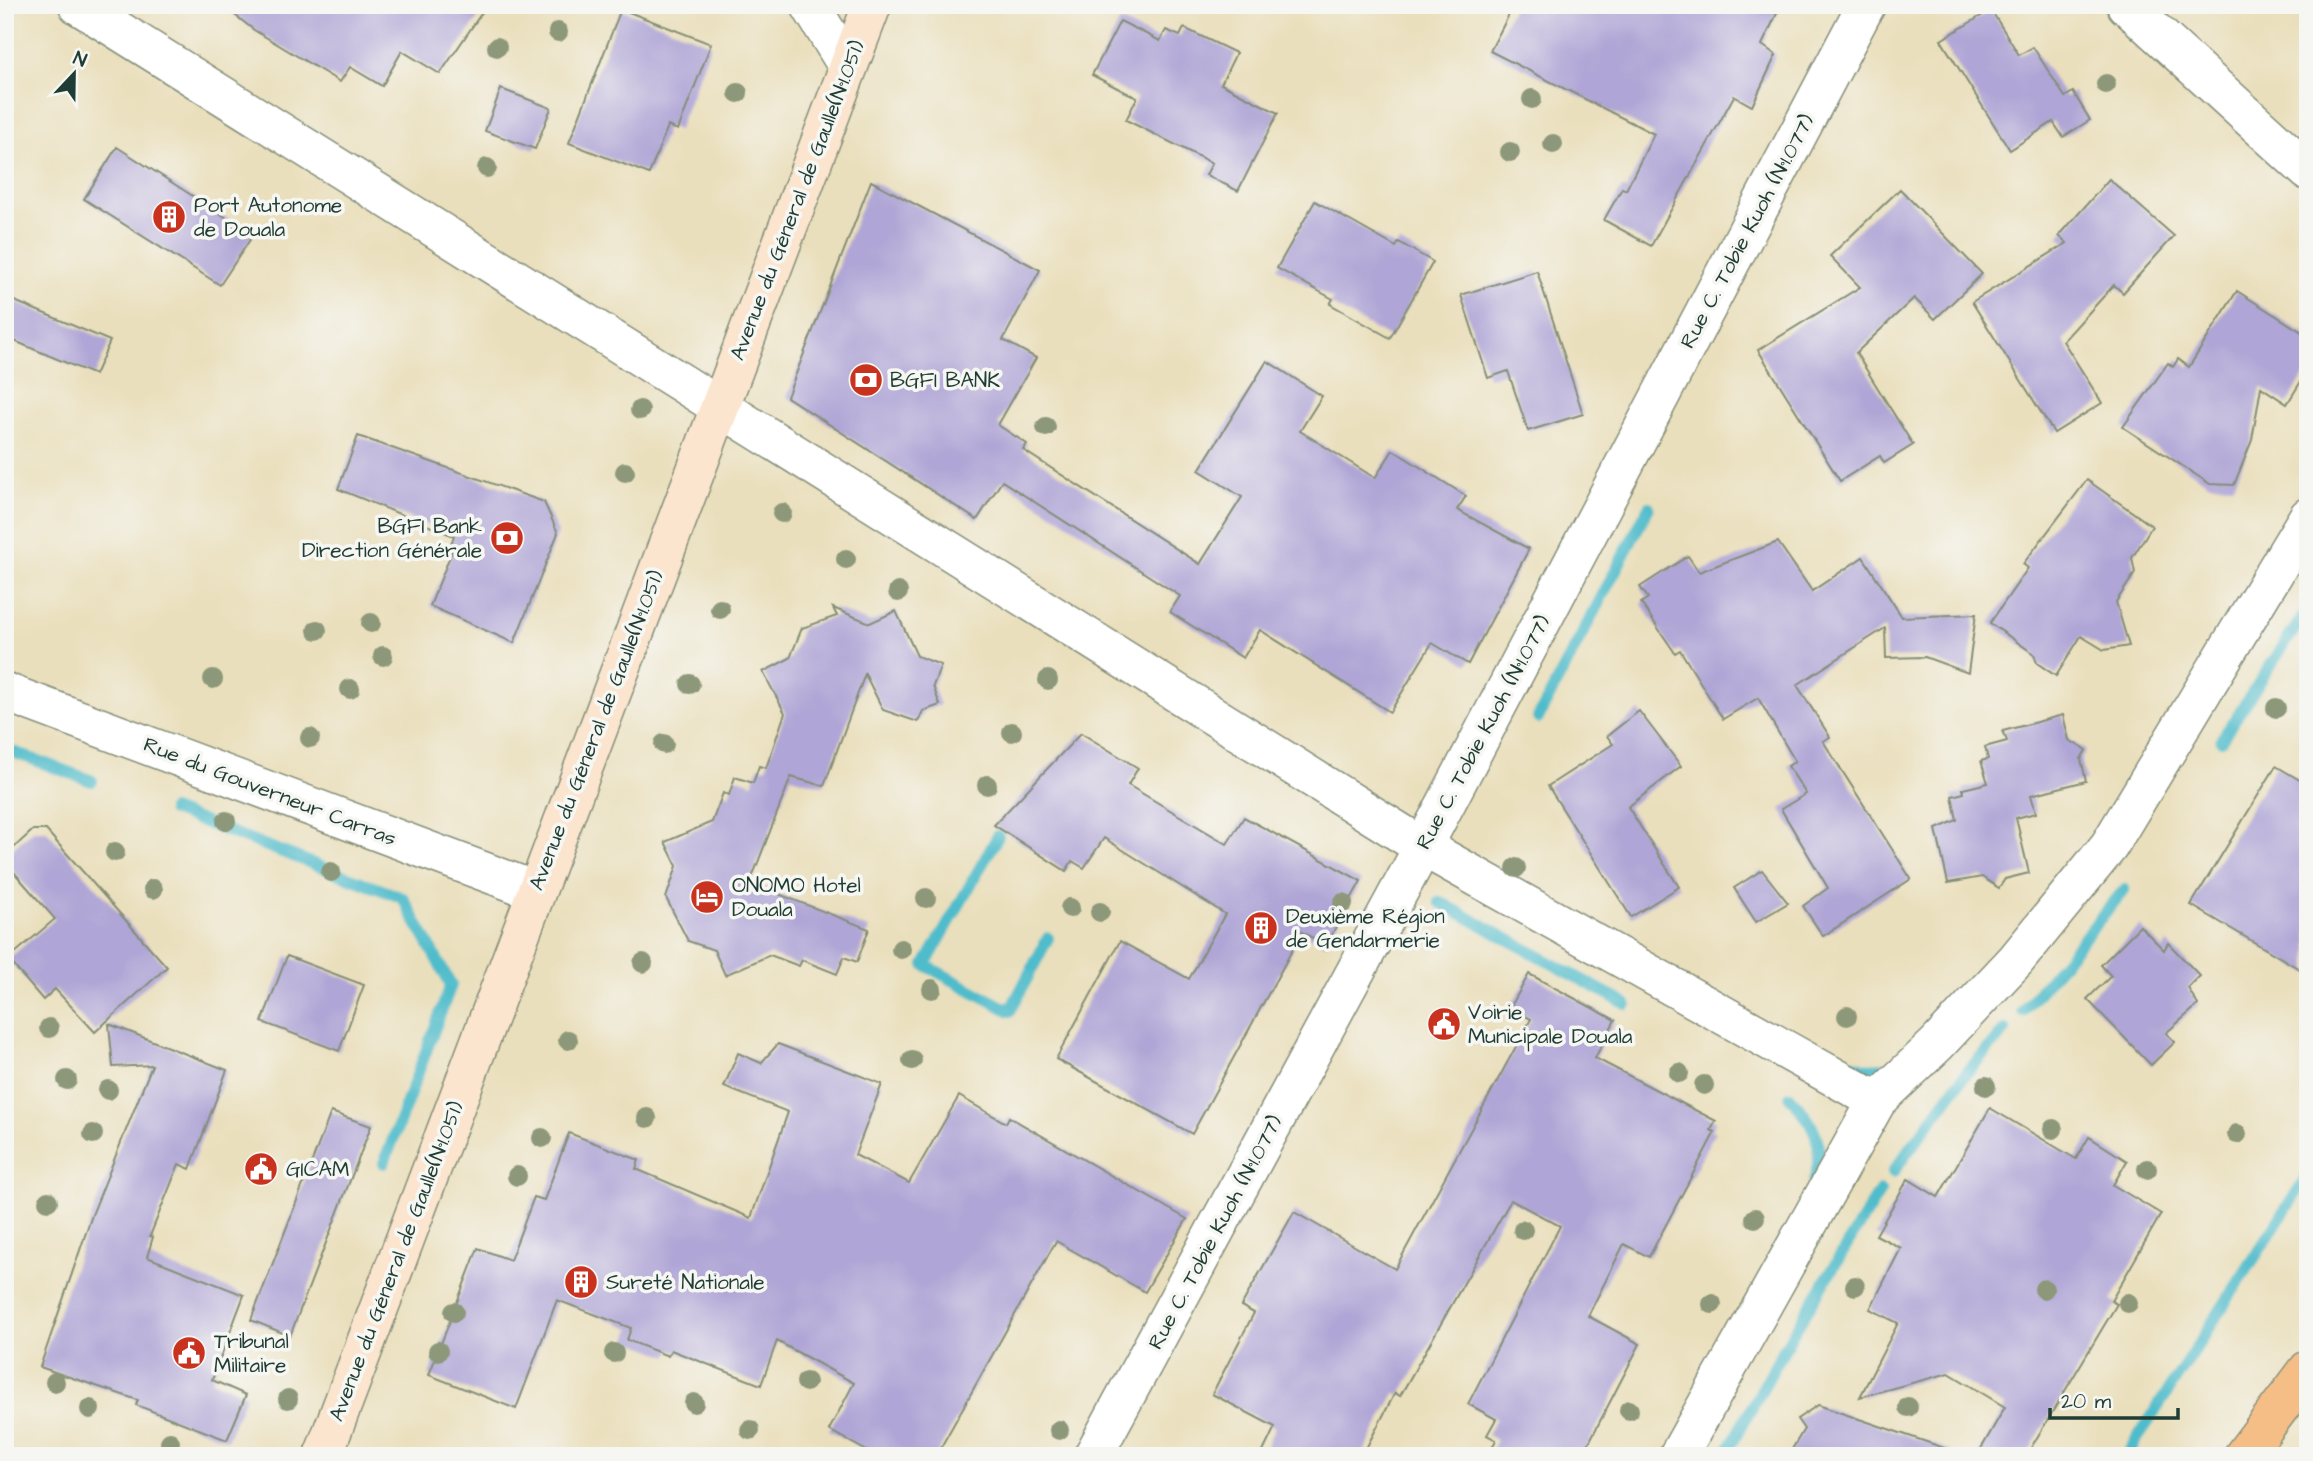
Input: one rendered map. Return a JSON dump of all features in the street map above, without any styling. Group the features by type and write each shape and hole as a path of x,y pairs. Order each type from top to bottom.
{"highway":[{"path":"2243,1456 2308,1370"}],"main road":[{"name":"Avenue du Géneral de Gaulle(N°1.051)","path":"323,1456 872,5"}],"street":[{"path":"78,5 1423,847 1877,1101"},
{"path":"810,5 848,67"},
{"name":"Rue C. Tobie Kuoh (N°1.077)","path":"1093,1456 1423,847 1866,5"},
{"path":"2126,5 2308,170"},
{"path":"1678,1456 1877,1101 1937,1044 2016,960 2109,846 2308,517"},
{"name":"Rue du Gouverneur Carras","path":"5,692 536,891"}],"building":[{"path":"222,5 487,5 440,74 402,51 382,86 350,67 340,82 254,30"},
{"path":"1514,5 1781,5 1762,45 1776,55 1752,106 1734,96 1651,246 1604,220 1622,188 1626,190 1654,134 1490,51"},
{"path":"621,9 711,44 678,130 668,126 649,174 569,143"},
{"path":"1991,10 2019,55 2033,47 2065,97 2073,92 2090,120 2063,137 2053,122 2010,150 1941,40"},
{"path":"1120,21 1160,41 1166,30 1180,36 1184,28 1236,53 1221,84 1278,113 1238,191 1206,175 1212,163 1126,120 1137,98 1092,75"},
{"path":"501,89 551,108 535,149 485,131"},
{"name":"Port Autonome de Douala","path":"117,147 253,235 220,285 84,199"},
{"path":"2109,179 2174,236 2123,293 2114,285 2063,341 2102,403 2054,433 1972,302 2067,243 2059,236"},
{"path":"871,181 1040,270 1003,340 1036,358 998,425 1027,444 1023,450 1200,564 1242,497 1199,470 1267,361 1322,396 1300,431 1375,478 1393,450 1466,496 1457,510 1529,549 1468,664 1432,643 1390,712 1260,630 1243,658 1170,612 1180,596 1002,481 977,520 787,397"},
{"path":"1900,189 1982,274 1935,319 1914,298 1856,353 1913,445 1884,463 1880,456 1840,481 1758,350 1860,287 1830,256"},
{"path":"1315,201 1396,247 1399,242 1433,262 1390,338 1330,304 1333,299 1277,268"},
{"path":"1537,271 1583,414 1528,431 1508,371 1488,378 1461,295"},
{"path":"2237,291 2308,336 2308,370 2287,404 2261,387 2252,440 2234,485 2210,484 2123,427 2168,363 2173,367 2178,359 2189,367"},
{"path":"5,297 110,341 95,375 5,337"},
{"name":"BGFI Bank Direction Générale","path":"358,436 544,502 558,533 514,643 430,606 452,551 449,549 454,536 338,489"},
{"path":"2087,480 2152,526 2132,558 2135,573 2116,602 2129,646 2104,650 2081,636 2056,676 2037,663 2034,654 1990,623 2028,568 2023,564"},
{"path":"1778,542 1812,591 1863,557 1902,617 1976,614 1968,673 1925,657 1886,658 1885,628 1797,685 1830,737 1823,741 1911,879 1823,936 1803,906 1828,888 1781,809 1806,794 1788,766 1795,761 1758,698 1723,719 1680,650 1675,653 1641,603 1648,598 1640,587 1688,556 1699,572"},
{"path":"833,608 870,623 896,611 917,656 941,665 933,686 940,705 923,711 918,722 883,710 865,674 824,786 791,777 750,883 869,929 857,962 844,957 837,974 802,960 799,966 770,955 725,975 714,950 688,941 666,898 677,866 665,842 712,822 723,793 729,795 735,777 753,783 759,766 766,768 785,713 763,672 790,658 802,628 837,616"},
{"path":"1639,711 1681,766 1628,807 1679,887 1631,917 1548,786 1613,744 1607,736"},
{"path":"2063,715 2069,740 2086,750 2081,759 2086,781 2031,795 2036,813 2016,818 2029,873 2005,879 1999,888 1982,877 1948,883 1936,829 1957,820 1952,796 1964,793 1963,789 1988,783 1981,761 1988,759 1985,747 2007,741 2003,731"},
{"name":"Deuxième Région de Gendarmerie","path":"1081,733 1138,768 1128,785 1227,844 1244,817 1361,881 1326,945 1302,932 1192,1134 1056,1059 1120,941 1189,979 1225,914 1104,838 1084,868 1072,861 1066,871 994,825"},
{"path":"2276,766 2308,785 2308,974 2191,905"},
{"path":"33,830 46,830 167,967 95,1032 55,989 43,1000 8,959 55,919 5,862 5,856"},
{"path":"1762,870 1788,903 1756,922 1734,888"},
{"path":"2140,926 2164,950 2168,943 2200,976 2188,988 2198,1005 2166,1033 2175,1042 2151,1065 2087,999 2111,976 2101,965"},
{"path":"287,956 364,985 339,1051 262,1022"},
{"path":"1529,974 1615,1020 1595,1058 1716,1121 1711,1130 1715,1132 1649,1257 1624,1244 1588,1316 1640,1344 1582,1456 1488,1456 1496,1440 1487,1435 1496,1419 1468,1404 1560,1226 1511,1200 1400,1396 1395,1393 1362,1456 1261,1456 1275,1427 1212,1394 1254,1313 1241,1306 1294,1212 1395,1269 1531,1019 1510,1008"},
{"path":"109,1024 227,1070 190,1169 179,1164 150,1236 153,1237 147,1257 244,1295 212,1380 246,1395 227,1440 136,1405 138,1400 40,1367 92,1215 152,1065 113,1067"},
{"path":"778,1044 882,1084 855,1155 909,1183 959,1096 1006,1123 1009,1117 1187,1219 1145,1292 1056,1241 936,1456 876,1456 829,1430 854,1383 777,1341 761,1385 671,1350 668,1356 627,1340 631,1328 557,1300 516,1409 429,1375 478,1248 510,1260 534,1197 544,1200 569,1133 639,1160 636,1169 751,1218 788,1112 724,1087 738,1053 761,1063"},
{"path":"1990,1108 2076,1159 2089,1137 2127,1161 2113,1185 2161,1214 2111,1301 2117,1304 2026,1456 1977,1456 2005,1407 1949,1373 1860,1397 1898,1323 1870,1309 1901,1248 1876,1235 1908,1179 1938,1197"},
{"path":"331,1112 371,1126 290,1336 251,1320"},
{"path":"1818,1405 1950,1450 1949,1456 1788,1456 1804,1429 1797,1419"}],"waterway":[{"path":"1538,718 1649,507"},
{"path":"2221,740 2308,609"},
{"path":"5,749 92,781"},
{"path":"172,810 403,898 451,985 384,1163"},
{"path":"998,836 925,965 1010,1011 1048,938"},
{"path":"2023,1011 2124,890"},
{"path":"1440,902 1626,1004"},
{"path":"1893,1172 1967,1072 2005,1030"},
{"path":"1838,1060 1868,1069 1898,1067"},
{"path":"1790,1097 1806,1116 1816,1135 1819,1156 1814,1181"},
{"path":"2126,1456 2308,1175"},
{"path":"1725,1456 1791,1337 1880,1191"}],"place":[{"name":"Port Autonome de Douala","path":"169,217"},
{"name":"BGFI BANK","path":"866,380"},
{"name":"BGFI Bank Direction Générale","path":"507,538"},
{"name":"ONOMO Hotel Douala","path":"707,897"},
{"name":"Deuxième Région de Gendarmerie","path":"1261,928"},
{"name":"Voirie Municipale Douala","path":"1444,1024"},
{"name":"GICAM","path":"261,1169"},
{"name":"Sureté Nationale","path":"581,1282"},
{"name":"Tribunal Militaire","path":"189,1353"}]}
